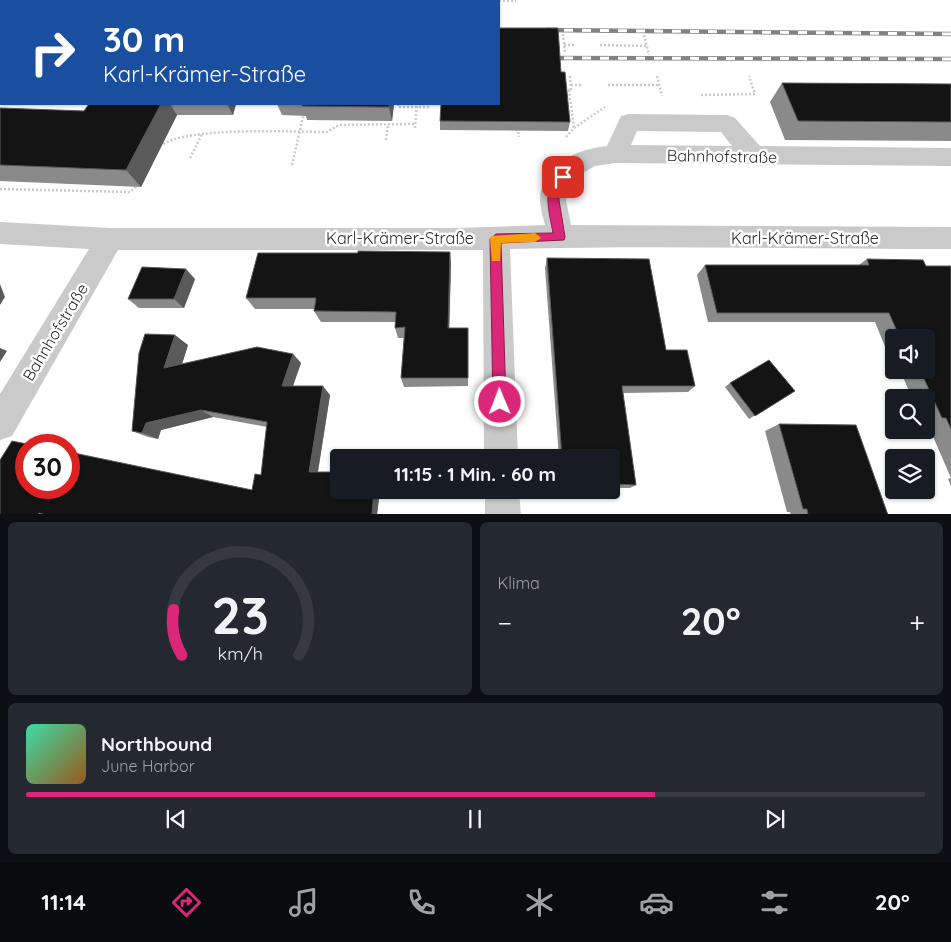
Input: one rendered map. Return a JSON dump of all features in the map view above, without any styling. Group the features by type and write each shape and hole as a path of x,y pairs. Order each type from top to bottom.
{"street":[{"path":"615,154 629,122 727,124 754,156"},
{"name":"Bahnhofstraße","path":"560,237 553,200 555,186 570,168 590,158 615,154 951,157"},
{"name":"Karl-Krämer-Straße","path":"0,233 110,240 265,238 496,239 605,235 658,237 951,238"},
{"path":"496,239 501,449"},
{"name":"Bahnhofstraße","path":"0,424 110,240"},
{"path":"502,499 503,514"}],"path":[{"path":"500,1 516,1"},
{"path":"563,34 565,54"},
{"path":"644,35 649,55"},
{"path":"564,45 575,45"},
{"path":"600,45 646,46"},
{"path":"570,76 571,90 569,90 574,128"},
{"path":"657,76 662,96"},
{"path":"699,95 755,94 749,76"},
{"path":"571,85 581,85"},
{"path":"608,85 660,85"},
{"path":"560,90 569,90"},
{"path":"566,137 574,128 613,102"},
{"path":"292,165 306,105"},
{"path":"398,105 398,107 417,105 429,107 429,105"},
{"path":"156,149 165,142 202,133 327,132 339,125 415,126 417,105"},
{"path":"386,140 388,125"},
{"path":"512,130 518,130 519,137"},
{"path":"190,158 202,133"},
{"path":"0,189 130,192 140,184"}],"building":[{"path":"500,28 558,28 561,72 565,72 570,122 440,121 441,105 500,105"},
{"path":"782,83 951,84 951,122 798,121"},
{"path":"88,105 160,105 126,170 0,165 0,108 84,111"},
{"path":"389,105 389,107 302,106"},
{"path":"358,251 450,252 448,328 468,328 468,378 401,378 405,327 395,328 396,312 314,311 316,298 246,298 258,253 358,253"},
{"path":"547,258 649,259 666,350 687,350 695,386 622,386 636,485 620,484 620,449 561,449"},
{"path":"867,259 923,260 926,266 951,266 951,429 946,418 942,418 935,403 935,389 929,389 924,379 935,379 935,329 896,329 889,313 717,313 705,265 869,265"},
{"path":"142,267 186,269 174,299 128,299"},
{"path":"145,334 175,335 164,368 257,347 293,354 282,386 323,386 309,472 330,472 330,499 373,499 372,514 0,514 0,460 12,441 15,442 15,499 80,499 80,454 252,490 255,474 261,475 267,422 201,410 146,423 142,433 132,431 139,353"},
{"path":"769,360 795,391 755,416 730,383"},
{"path":"779,424 856,425 888,514 808,514 807,509 803,509"}],"railway":[{"path":"546,30 951,34"},
{"path":"546,58 951,59"}],"slow traffic":[{"path":"496,257 496,239 535,238"}],"route":[{"path":"500,402 496,239 560,237 553,200 555,186 563,177"}]}
